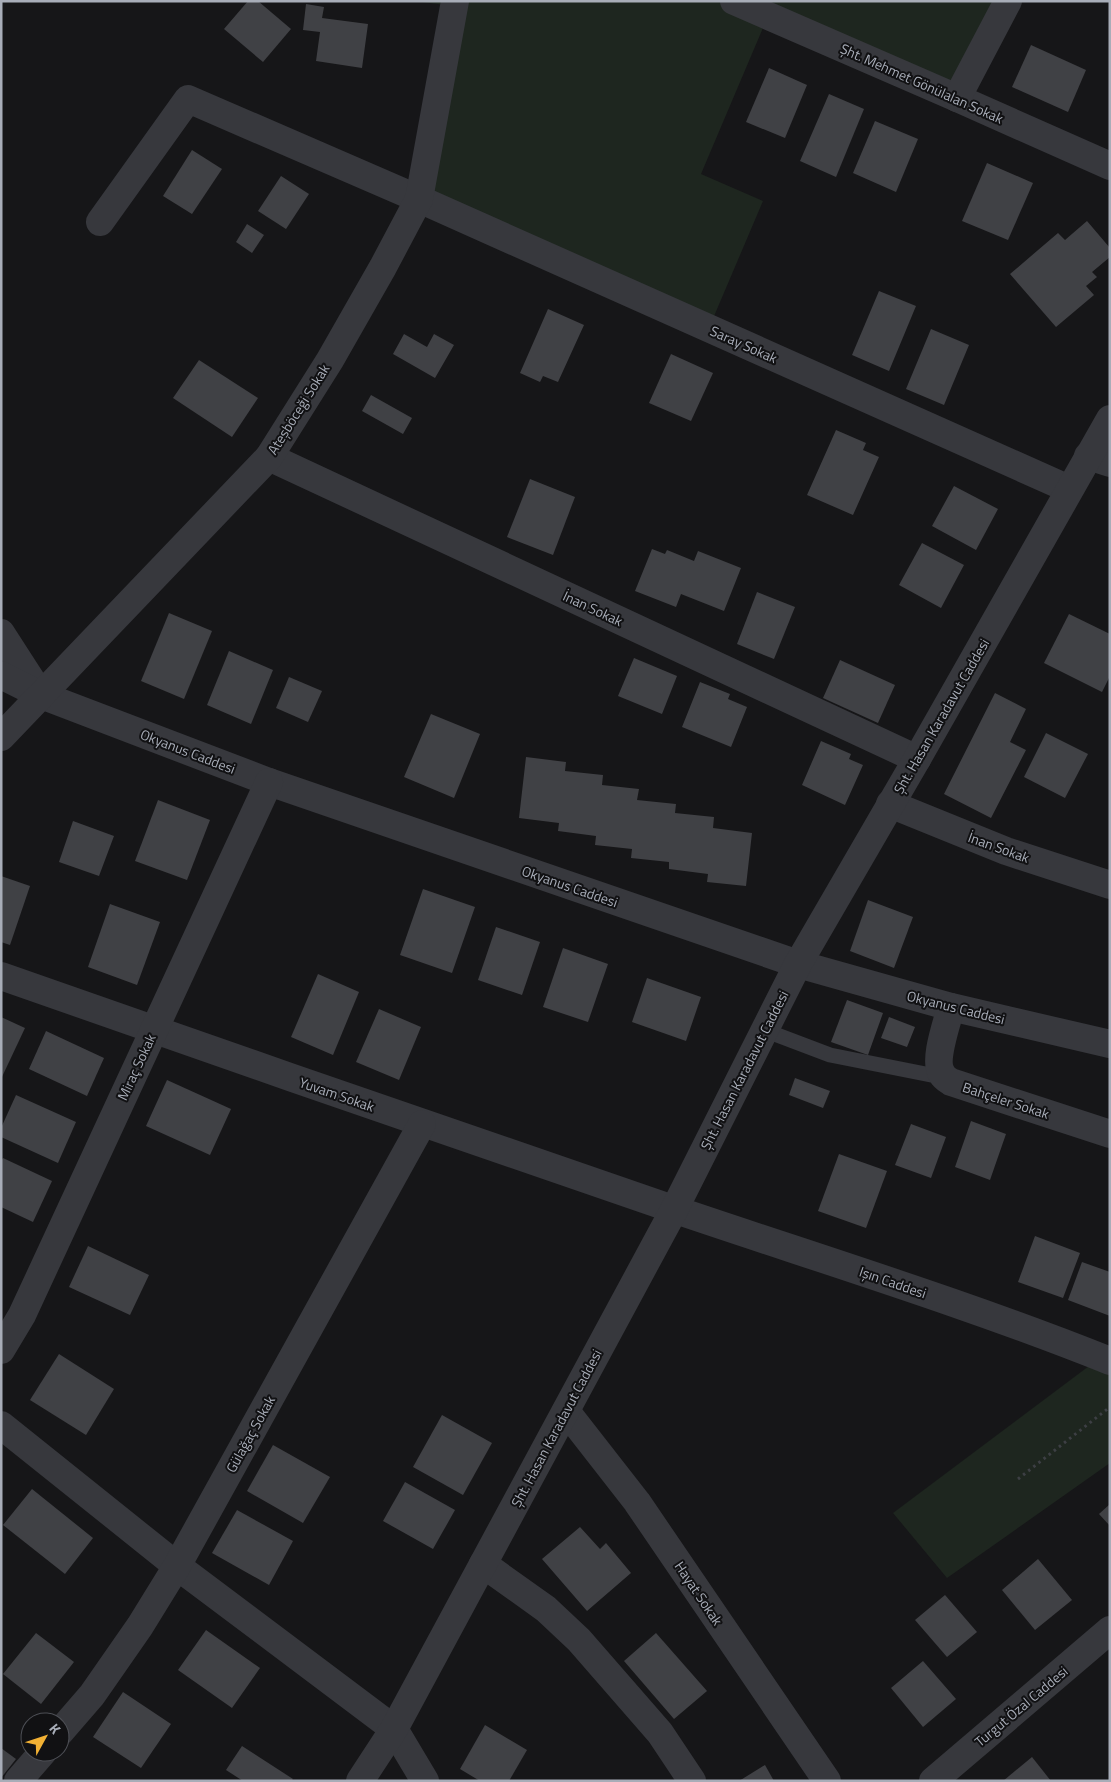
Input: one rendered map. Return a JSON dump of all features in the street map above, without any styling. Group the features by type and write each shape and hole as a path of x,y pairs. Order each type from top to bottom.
{"street":[{"name":"Ateşböceği Sokak","path":"1,737 269,457 330,360 419,199 455,1"},
{"name":"Şht. Mehmet Gönülalan Sokak","path":"734,1 1110,166"},
{"path":"957,98 1008,1"},
{"name":"Saray Sokak","path":"100,222 188,99 419,199 1069,489"},
{"name":"Şht. Hasan Karadavut Caddesi","path":"394,1729 674,1210 798,964 917,759 1069,489 1099,460 1110,419"},
{"name":"İnan Sokak","path":"269,457 917,759"},
{"path":"1,633 41,695"},
{"name":"Okyanus Caddesi","path":"1,675 41,695 269,782 798,964 951,1007 1110,1044"},
{"name":"Miraç Sokak","path":"1,1350 22,1315 269,782"},
{"name":"İnan Sokak","path":"890,804 1006,851 1110,885"},
{"name":"Yuvam Sokak","path":"1,976 422,1124 674,1210"},
{"name":"Bahçeler Sokak","path":"951,1007 938,1062 942,1074 951,1082 1110,1134"},
{"name":"Gülağaç Sokak","path":"70,1720 92,1695 140,1626 177,1566 422,1124"},
{"name":"Işın Caddesi","path":"674,1210 910,1287 1110,1361"},
{"name":"Hayat Sokak","path":"566,1411 637,1502 827,1781"},
{"path":"1,1425 177,1566 394,1729 425,1781"},
{"path":"483,1564 546,1609 579,1640 660,1733 692,1781"},
{"name":"Turgut Özal Caddesi","path":"933,1781 1110,1630"},
{"path":"360,1781 394,1729"},
{"path":"373,1781 394,1729"},
{"path":"18,1781 34,1762"}],"lane":[{"path":"764,1030 830,1055 946,1078"}],"path":[{"path":"1018,1479 1110,1407"}],"shaded area":[{"path":"414,1 1008,1 957,98 768,16 701,174 763,201 709,328 419,199 453,6"},
{"path":"1101,1357 1110,1361 1110,1463 947,1578 893,1513"}],"building":[{"path":"248,1 258,1 291,29 263,62 224,29"},
{"path":"306,4 324,7 322,18 368,24 362,68 316,61 320,32 303,30"},
{"path":"1031,45 1086,70 1068,112 1012,87"},
{"path":"769,68 807,85 785,138 746,122"},
{"path":"829,94 864,109 836,177 800,161"},
{"path":"875,121 918,139 896,192 853,173"},
{"path":"192,150 222,169 192,214 163,196"},
{"path":"987,163 1033,183 1008,240 962,221"},
{"path":"281,176 309,194 286,229 258,211"},
{"path":"1087,221 1110,248 1110,257 1092,272 1097,277 1086,286 1094,295 1056,327 1010,274 1058,233 1065,240"},
{"path":"247,224 264,235 252,253 236,242"},
{"path":"879,291 916,306 889,371 852,355"},
{"path":"548,309 584,325 558,382 543,376 540,382 520,373"},
{"path":"931,329 969,345 944,405 906,389"},
{"path":"404,334 427,347 434,334 454,345 435,378 393,354"},
{"path":"671,354 713,373 691,421 649,403"},
{"path":"199,360 258,398 232,437 173,398"},
{"path":"371,395 412,418 403,434 362,411"},
{"path":"836,430 866,443 863,450 879,457 853,515 807,495"},
{"path":"530,479 575,497 553,555 507,537"},
{"path":"954,486 998,509 976,550 932,526"},
{"path":"922,543 964,565 941,608 899,585"},
{"path":"652,549 665,554 667,550 694,561 698,551 741,568 724,611 681,594 676,607 635,591"},
{"path":"757,592 795,607 774,659 737,644"},
{"path":"169,613 212,631 184,699 141,681"},
{"path":"1069,614 1110,634 1110,676 1102,692 1044,663"},
{"path":"229,651 273,670 251,724 207,705"},
{"path":"634,658 677,676 662,714 618,696"},
{"path":"840,660 895,685 878,723 823,698"},
{"path":"289,677 322,691 308,722 276,708"},
{"path":"700,682 730,694 728,699 747,707 731,747 682,727"},
{"path":"995,693 1026,709 1010,742 1026,750 991,818 944,794"},
{"path":"431,714 480,734 454,798 404,777"},
{"path":"1046,733 1088,754 1065,798 1024,777"},
{"path":"821,741 851,754 849,759 863,765 845,805 802,785"},
{"path":"526,757 566,762 565,771 603,775 602,785 639,789 637,800 676,804 675,813 714,817 713,828 752,833 746,886 707,882 708,874 669,869 669,862 631,858 632,849 595,845 596,836 558,831 559,823 519,818"},
{"path":"158,800 210,820 187,880 135,861"},
{"path":"73,821 114,836 99,876 59,862"},
{"path":"1,876 30,886 10,945 1,942"},
{"path":"423,889 475,907 452,973 400,955"},
{"path":"868,900 913,917 894,968 850,951"},
{"path":"110,904 160,922 137,985 88,967"},
{"path":"496,927 540,942 522,995 478,980"},
{"path":"563,948 608,964 588,1022 543,1007"},
{"path":"318,974 359,992 333,1055 291,1037"},
{"path":"647,978 701,997 686,1041 632,1022"},
{"path":"847,1000 883,1013 868,1055 831,1042"},
{"path":"379,1009 421,1027 399,1080 356,1062"},
{"path":"1,1017 25,1028 1,1079"},
{"path":"889,1017 915,1027 907,1047 881,1038"},
{"path":"46,1031 104,1058 87,1096 29,1069"},
{"path":"795,1078 830,1091 823,1108 789,1095"},
{"path":"167,1080 231,1109 210,1155 146,1126"},
{"path":"16,1095 76,1122 58,1163 1,1137 1,1128"},
{"path":"971,1121 1006,1134 990,1180 955,1167"},
{"path":"911,1124 946,1137 931,1178 895,1165"},
{"path":"839,1154 887,1171 866,1228 818,1211"},
{"path":"3,1158 52,1181 33,1222 1,1207 1,1161"},
{"path":"1035,1236 1080,1253 1063,1298 1018,1282"},
{"path":"88,1246 149,1275 130,1315 69,1287"},
{"path":"1082,1262 1110,1272 1110,1316 1068,1300"},
{"path":"59,1354 114,1389 86,1435 30,1400"},
{"path":"442,1415 492,1443 463,1495 413,1467"},
{"path":"273,1445 330,1477 303,1523 247,1491"},
{"path":"405,1482 455,1510 433,1549 383,1521"},
{"path":"32,1489 93,1538 65,1574 3,1525"},
{"path":"1110,1504 1110,1526 1099,1514"},
{"path":"237,1510 293,1541 269,1585 212,1553"},
{"path":"580,1527 600,1549 606,1543 631,1573 587,1611 542,1559"},
{"path":"1038,1559 1072,1600 1035,1630 1002,1590"},
{"path":"945,1595 977,1632 947,1657 915,1620"},
{"path":"206,1630 260,1668 232,1708 178,1670"},
{"path":"36,1633 74,1662 41,1704 3,1674"},
{"path":"656,1633 707,1691 674,1719 624,1661"},
{"path":"923,1661 956,1699 923,1727 891,1688"},
{"path":"123,1692 171,1724 141,1768 93,1737"},
{"path":"485,1725 527,1750 509,1781 480,1781 460,1769"},
{"path":"242,1746 293,1779 291,1781 243,1781 226,1770"},
{"path":"1,1748 16,1759 1,1778"},
{"path":"1032,1757 1051,1781 1003,1781"},
{"path":"765,1765 774,1781 739,1781"}]}
